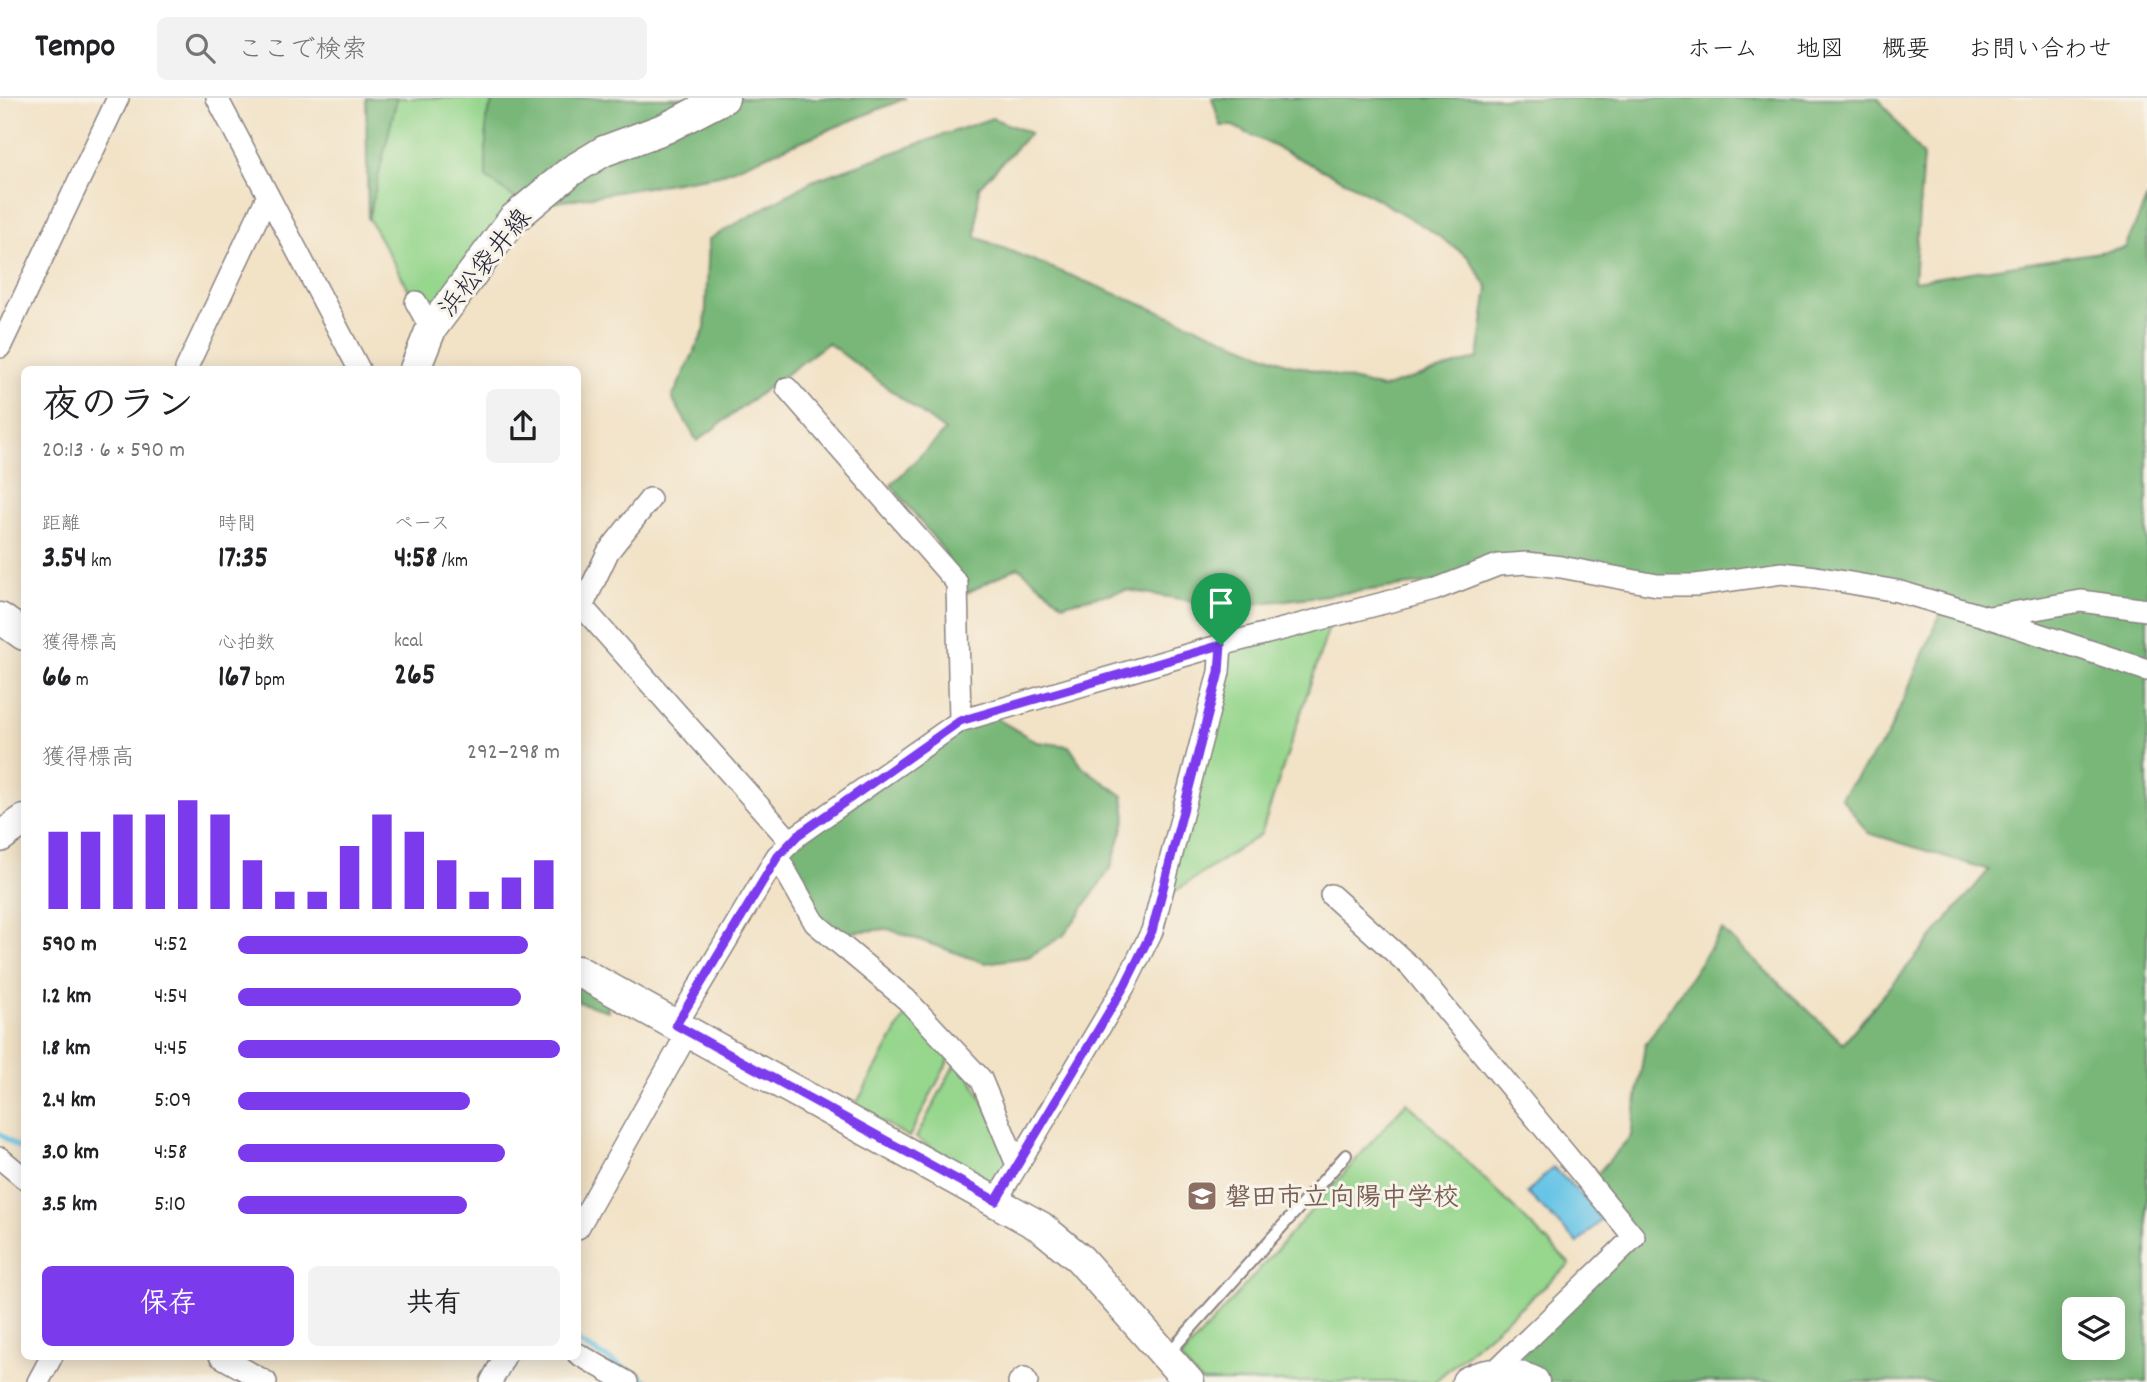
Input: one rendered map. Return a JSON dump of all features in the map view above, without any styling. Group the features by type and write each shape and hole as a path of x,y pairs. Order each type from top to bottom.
{"street":[{"path":"0,346 118,98"},
{"path":"218,98 357,366"},
{"name":"浜松袋井線","path":"416,366 431,329 513,219 604,151 666,128 724,98"},
{"path":"187,366 268,195"},
{"path":"416,302 431,329"},
{"path":"787,388 957,583 960,721"},
{"path":"581,603 608,552 650,499"},
{"path":"581,1222 682,1028 784,849 960,721 1221,645 1434,590 1498,565 1527,563 1657,585 1696,585 1782,573 1897,592 1987,617 2147,670"},
{"path":"1987,617 2081,601 2147,610"},
{"path":"581,606 784,849 815,923 907,1000 981,1079 1017,1165"},
{"path":"996,1201 1125,985 1152,931 1219,672 1221,645"},
{"path":"0,837 21,822"},
{"path":"1331,895 1412,968 1634,1237 1479,1378"},
{"path":"581,973 1041,1227 1080,1259 1189,1382"},
{"path":"0,1158 21,1176"},
{"path":"581,1356 627,1382"},
{"path":"38,1382 50,1360"},
{"path":"226,1360 266,1382"},
{"path":"491,1382 503,1360"},
{"path":"1479,1378 1512,1375 1534,1382"},
{"path":"1019,1382 1024,1378 1027,1382"}],"lane":[{"path":"1166,1356 1346,1155"}],"green space":[{"path":"366,98 397,98 368,220"},
{"path":"397,98 494,98 486,119 527,207 431,329 368,217"},
{"path":"494,98 906,98 719,175 527,207 486,177 486,119"},
{"path":"1212,98 1878,98 1923,156 1914,281 2125,248 2147,198 2147,1382 1511,1382 1516,1361 1629,1243 1589,1183 1631,1136 1645,1045 1722,930 1843,1043 1989,870 1868,833 1841,797 1887,737 1944,606 1775,574 1681,585 1561,567 1227,607 1127,590 1063,604 1018,567 967,593 941,547 891,485 945,431 828,343 697,441 672,398 705,329 709,239 812,181 992,118 1030,133 979,187 976,237 1286,363 1382,388 1478,358 1488,288 1468,257 1430,230 1351,184 1233,126 1221,126"},
{"path":"1333,615 1261,834 1159,902 1221,645"},
{"path":"987,713 1037,742 1069,746 1083,767 1123,796 1126,817 1111,868 1064,935 1028,957 985,963 888,929 852,932 833,941 777,856"},
{"path":"581,986 608,999 608,1011 581,1003"},
{"path":"911,1005 954,1050 909,1137 855,1106"},
{"path":"959,1056 1017,1165 1002,1191 916,1138"},
{"path":"1407,1102 1570,1264 1434,1382 1201,1382 1180,1359"}],"water":[{"path":"1553,1167 1604,1217 1578,1243 1527,1193"}],"waterway":[{"path":"0,1134 21,1150"},
{"path":"581,1344 649,1382"}],"place":[{"name":"磐田市立向陽中学校","path":"1202,1196"}],"route":[{"path":"1221,645 1219,672 1152,931 1125,985 996,1201 676,1025 778,856 798,835 960,721 1221,645"}]}
